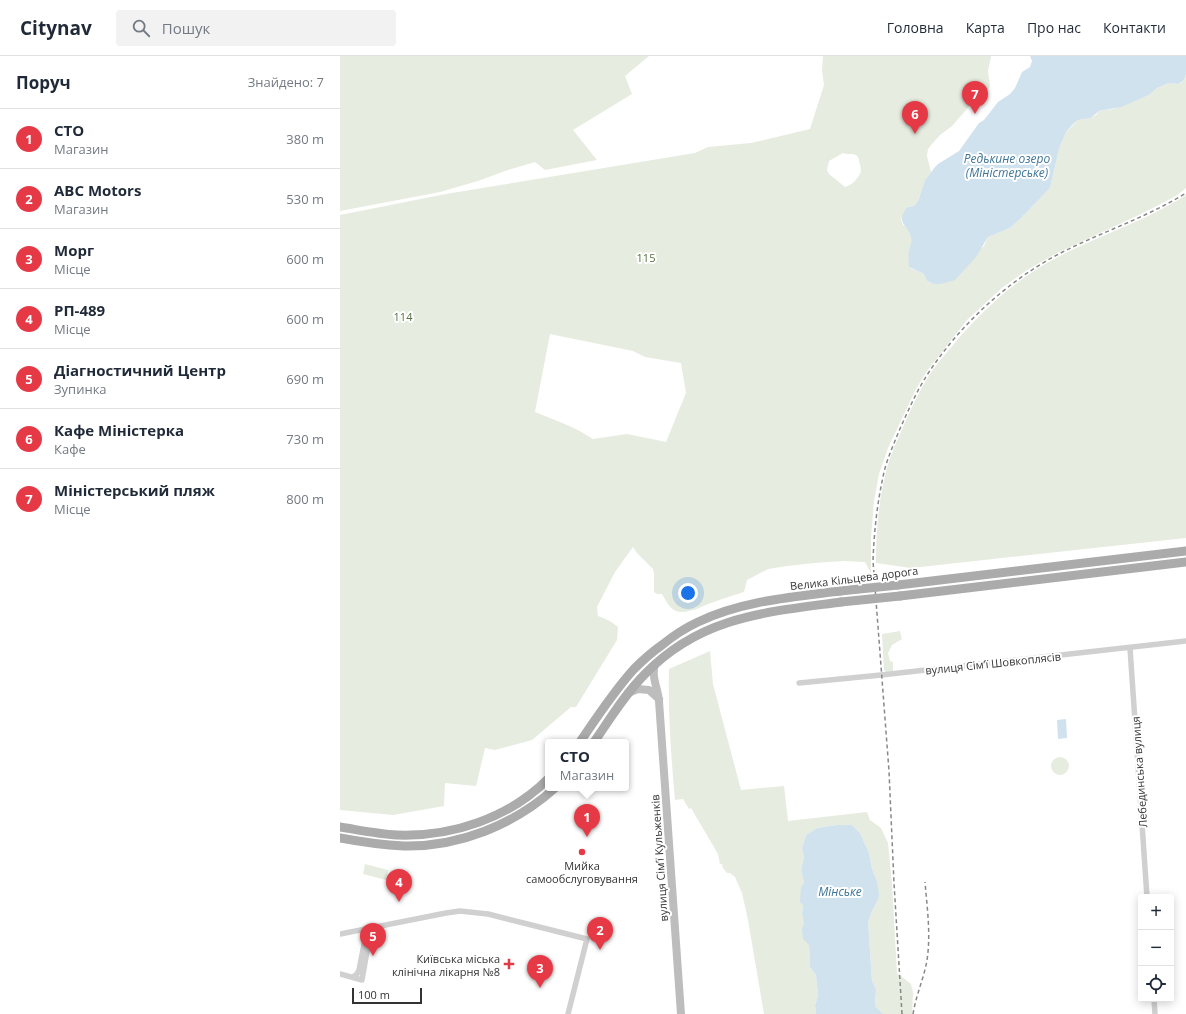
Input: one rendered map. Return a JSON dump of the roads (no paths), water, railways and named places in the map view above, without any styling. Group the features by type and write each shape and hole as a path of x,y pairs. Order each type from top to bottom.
{"main road":[{"name":"Велика Кільцева дорога","path":"582,739 625,678 653,651 689,626 730,609 771,600 840,591 1186,551"},
{"name":"Велика Кільцева дорога","path":"596,739 628,693 656,664 688,640 729,622 763,613 841,602 1186,562"},
{"path":"1169,564 1186,566"},
{"name":"вулиця Сімʼї Кульженків","path":"656,664 653,675 659,693 681,1014"},
{"path":"628,693 638,689 649,690 659,700"},
{"path":"340,827 397,835 431,834 450,830 484,820 502,812 529,795 545,782"},
{"path":"340,838 405,846 438,844 454,841 490,829 510,820 528,810 551,791"}],"street":[{"name":"вулиця Сімʼї Шовкоплясів","path":"799,683 1186,641"},
{"name":"Лебединська вулиця","path":"1130,648 1147,894"},
{"path":"340,934 460,911 488,914 587,939 568,1014"},
{"path":"353,977 359,970 369,928"},
{"path":"340,974 362,980 369,928"},
{"path":"1154,1002 1155,1014"}],"water":[{"name":"Редькине озеро (Міністерське)","path":"1030,56 1186,56 1186,74 1184,80 1179,84 1169,83 1157,88 1149,95 1121,107 1099,111 1091,118 1078,120 1066,132 1059,149 1050,188 1010,228 988,237 976,257 955,280 941,284 934,284 927,281 924,274 909,267 911,240 909,233 903,224 902,217 907,207 914,206 918,201 925,180 935,167 959,151 979,123 984,120 998,102 1010,94 1015,88 1022,72 1030,67 1032,61"},
{"path":"1066,719 1067,738 1058,739 1057,720"},
{"name":"Мінське","path":"837,825 852,825 860,833 869,853 872,869 877,881 879,894 878,900 868,921 872,981 876,989 875,1006 883,1014 816,1014 815,1005 818,996 816,975 810,967 809,945 803,939 802,928 804,924 802,913 803,905 800,902 801,887 804,883 801,870 804,857 802,848 806,835 817,828"}],"railway":[{"path":"902,1014 889,771 873,561 877,508 884,471 888,459 909,408 929,372 955,337 986,306 1019,279 1055,256 1154,211 1186,193"},
{"path":"913,1014 926,967 929,940 925,882"}],"place":[{"name":"Міністерський пляж","path":"975,114"},
{"name":"Кафе Міністерка","path":"915,134"},
{"name":"СТО","path":"587,837"},
{"name":"Мийка самообслуговування","path":"582,852"},
{"name":"РП-489","path":"399,902"},
{"name":"ABC Motors","path":"600,950"},
{"name":"Діагностичний Центр","path":"373,956"},
{"name":"Київська міська клінічна лікарня №8","path":"509,964"},
{"name":"Морг","path":"540,988"}],"park label":[{"name":"115","path":"646,257"},
{"name":"114","path":"403,316"}]}
